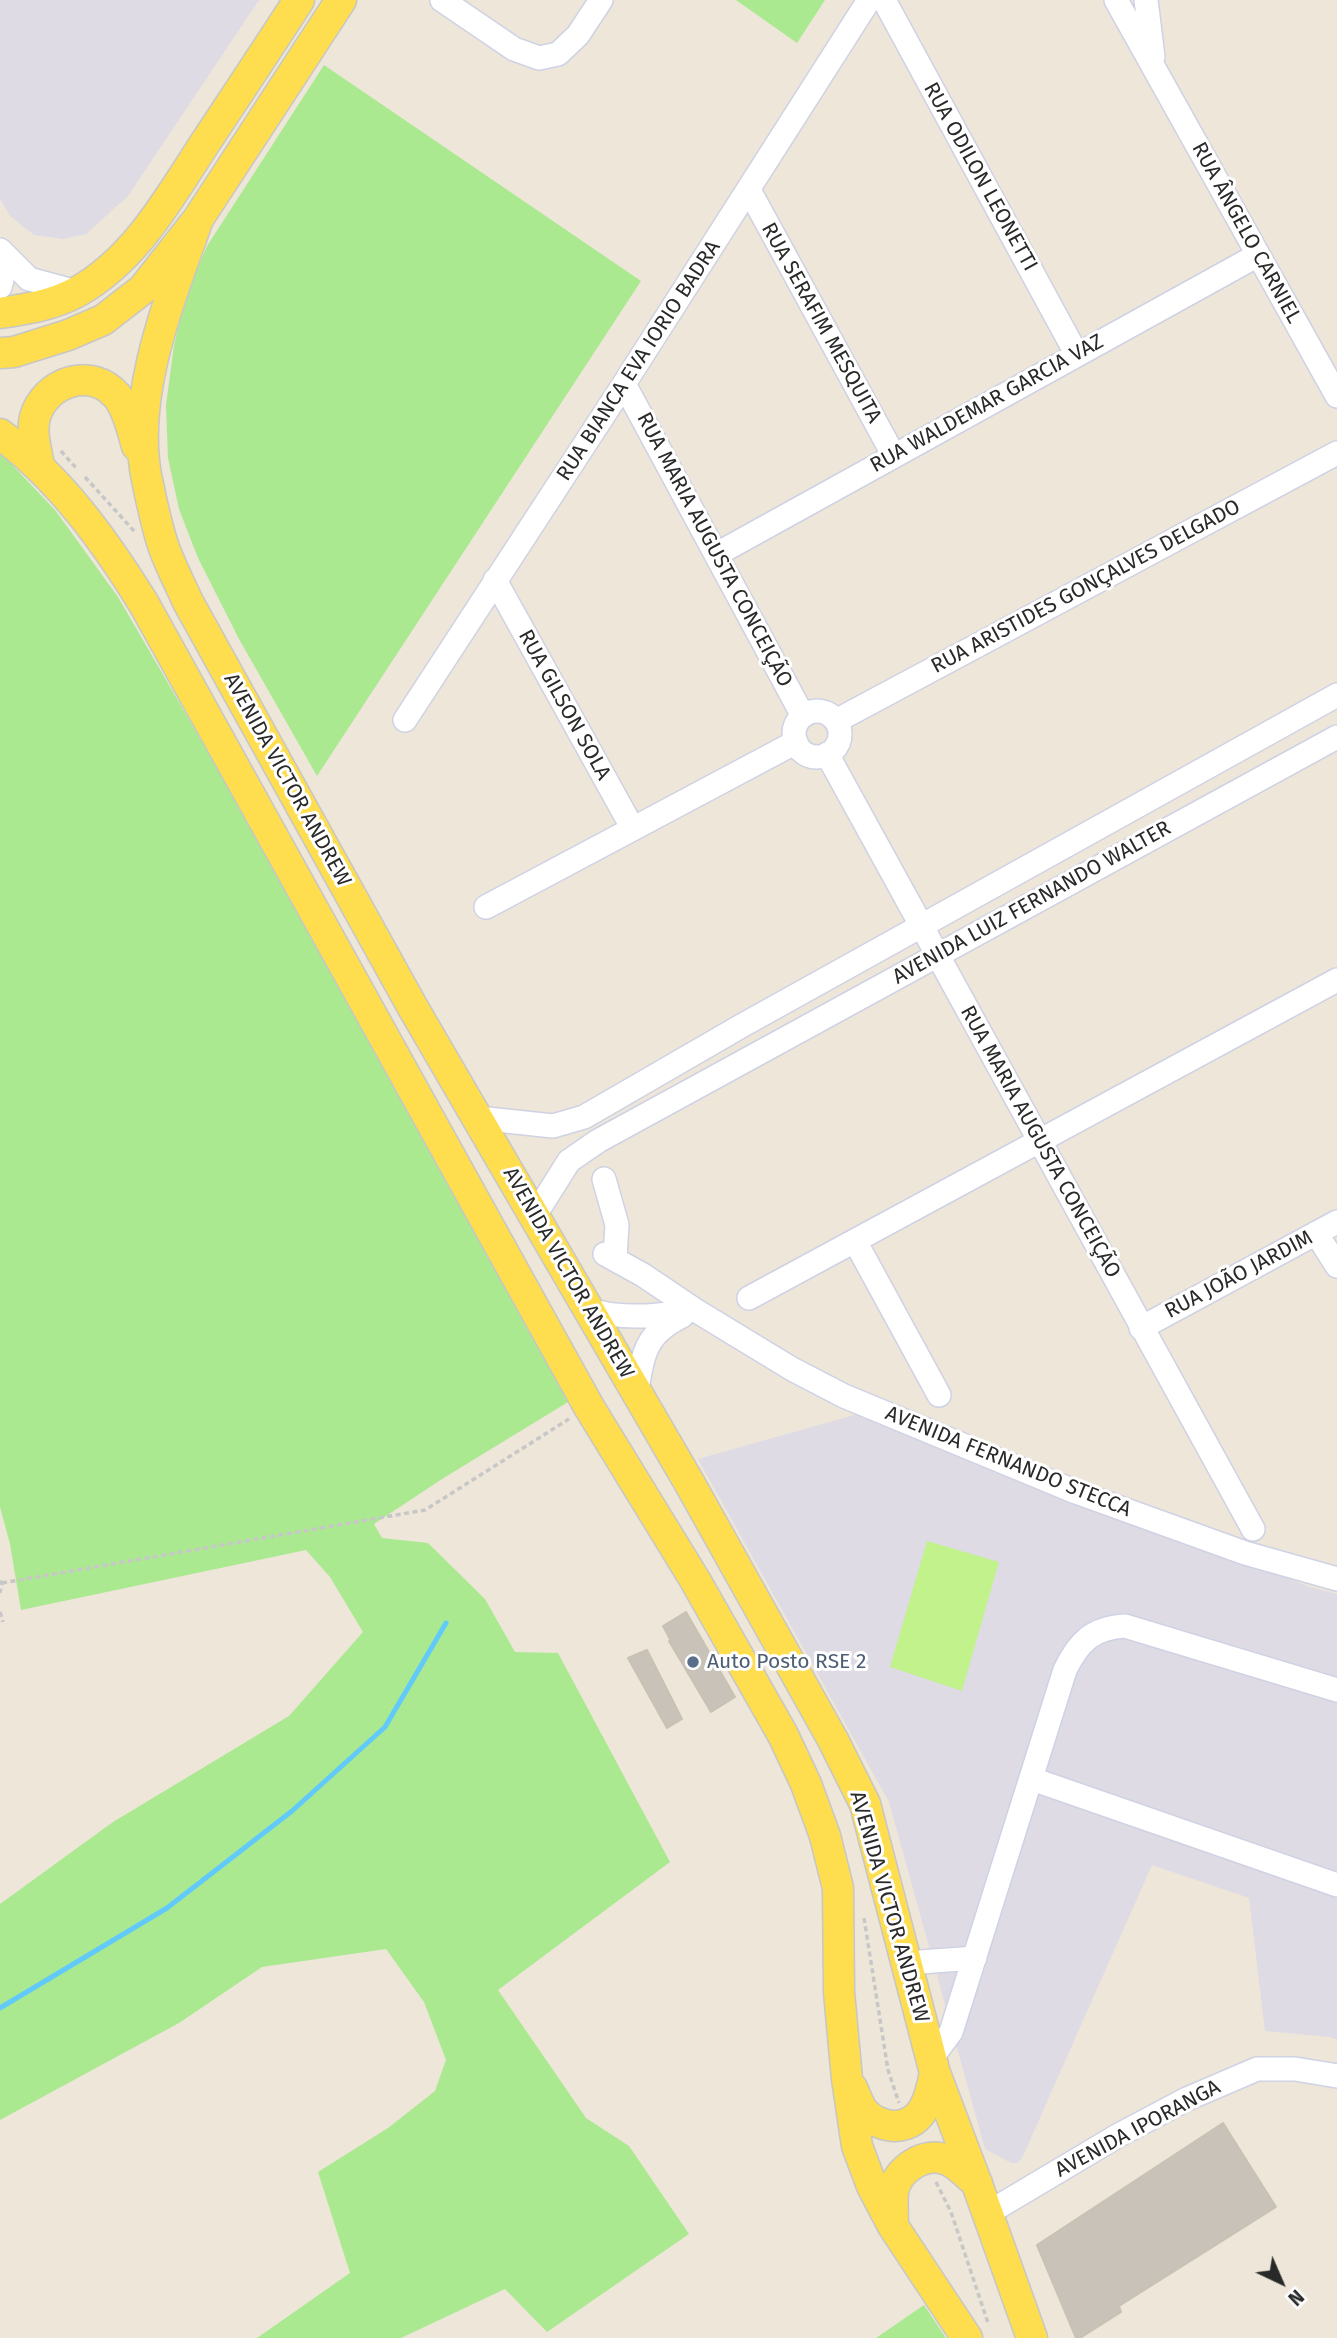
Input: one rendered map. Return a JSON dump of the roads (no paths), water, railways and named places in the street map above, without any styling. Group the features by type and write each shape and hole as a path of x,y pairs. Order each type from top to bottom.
{"main road":[{"path":"0,313 36,308 77,292 111,267 135,244 164,208 299,0"},
{"path":"0,352 14,352 68,335 103,320 143,289 198,219 341,0"},
{"name":"AVENIDA VICTOR ANDREW","path":"198,219 158,333 147,393 144,433 146,473 164,547 188,602 412,1006 637,1390 833,1740 865,1804 933,2066 1032,2338"},
{"path":"39,466 33,432 41,402 49,392 79,380 109,388 118,397 125,409 146,473"},
{"name":"AVENIDA VICTOR ANDREW","path":"0,434 39,466 114,555 144,604 589,1407 695,1580 783,1735 806,1784 825,1836 838,1888 839,1992 847,2079 857,2146 872,2186 892,2226 967,2338"},
{"path":"847,2079 865,2113 890,2126 906,2125 916,2119 930,2098 933,2066"},
{"path":"892,2226 893,2190 902,2174 923,2158 935,2156 950,2161 977,2184"}],"street":[{"path":"442,0 514,49 539,58 558,54 578,35 601,0"},
{"name":"RUA BIANCA EVA IORIO BADRA","path":"405,720 869,0"},
{"name":"RUA ODILON LEONETTI","path":"884,0 1077,355"},
{"name":"RUA ÂNGELO CARNIEL","path":"1116,0 1337,396"},
{"name":"RUA ÂNGELO CARNIEL","path":"1146,0 1154,70"},
{"name":"RUA SERAFIM MESQUITA","path":"749,190 894,456"},
{"path":"0,250 29,278 77,292"},
{"name":"RUA WALDEMAR GARCIA VAZ","path":"717,554 1258,255"},
{"path":"0,266 0,287"},
{"name":"RUA MARIA AUGUSTA CONCEIÇÃO","path":"624,384 803,716"},
{"name":"RUA ARISTIDES GONÇALVES DELGADO","path":"836,721 1337,453"},
{"name":"RUA GILSON SOLA","path":"495,580 633,829"},
{"name":"AVENIDA LUIZ FERNANDO WALTER","path":"478,1118 553,1126 584,1117 743,1025 1337,695"},
{"path":"810,712 824,712 836,721 839,728 838,743 827,754 812,756 805,753 796,742 795,728 803,716 810,712"},
{"name":"AVENIDA LUIZ FERNANDO WALTER","path":"535,1215 569,1161 598,1140 1337,737"},
{"path":"486,907 796,742"},
{"name":"RUA MARIA AUGUSTA CONCEIÇÃO","path":"827,754 1253,1529"},
{"path":"749,1298 1337,980"},
{"name":"AVENIDA LUIZ FERNANDO WALTER","path":"728,1069 721,1066 720,1054 743,1025"},
{"name":"AVENIDA FERNANDO STECCA","path":"604,1179 617,1225 618,1241 610,1256 792,1369 844,1396 1076,1492 1245,1553 1337,1578"},
{"name":"RUA JOÃO JARDIM","path":"1141,1328 1337,1222"},
{"path":"1316,1233 1337,1266"},
{"path":"855,1241 939,1395"},
{"path":"589,1310 624,1317 668,1315 695,1310"},
{"path":"637,1390 646,1347 656,1332 669,1322 695,1310"},
{"path":"933,2066 951,2032 1065,1670 1083,1642 1105,1628 1125,1626 1337,1689"},
{"path":"1032,1779 1337,1885"},
{"path":"907,1963 975,1958"},
{"name":"AVENIDA IPORANGA","path":"988,2213 1130,2129 1188,2099 1257,2069 1295,2069 1337,2076"}],"waterway":[{"path":"0,2008 167,1908 292,1811 385,1727 446,1623"}],"place":[{"name":"Auto Posto RSE 2","path":"693,1662"}]}
